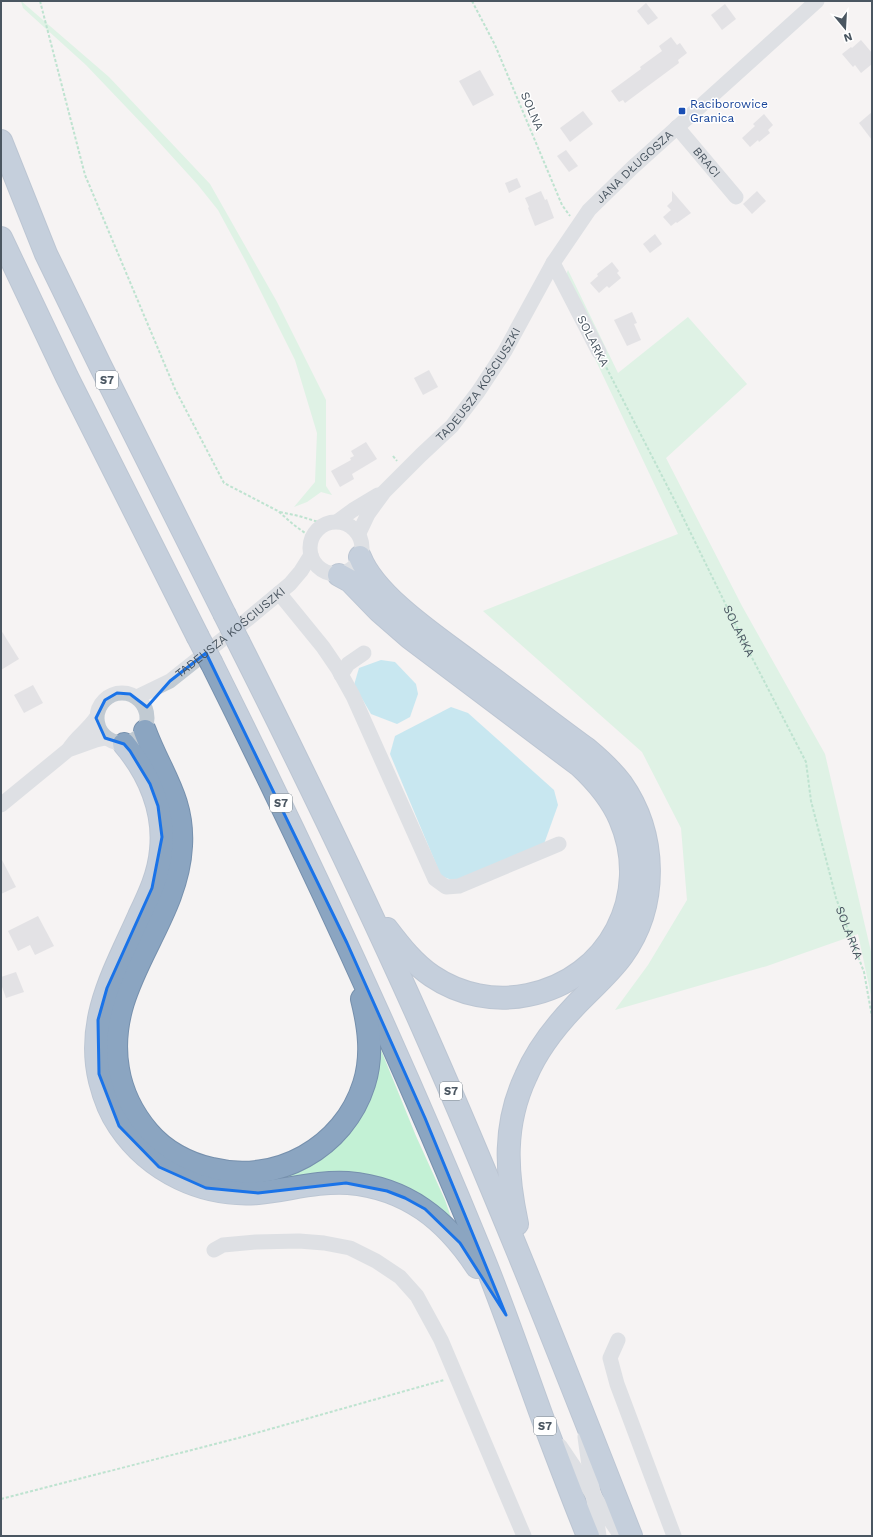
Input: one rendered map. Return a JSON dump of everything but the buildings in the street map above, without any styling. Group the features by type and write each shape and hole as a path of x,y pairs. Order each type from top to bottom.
{"highway":[{"name":"S7","path":"1,141 46,254 365,900 441,1069 531,1285 631,1536"},
{"name":"S7","path":"1,238 66,377 212,664 299,841 347,943 425,1118 506,1315 545,1426 588,1536"},
{"path":"360,557 374,580 406,612 587,749 602,763 620,782 627,793 634,805 644,831 649,860 648,889 646,904 630,945 614,967 561,1021 540,1050 526,1075 515,1105 508,1144 509,1181 531,1285"},
{"path":"331,573 350,580 379,611 410,638 580,766 606,794 619,817 627,840 631,862 630,889 624,913 611,940 581,972 561,984 535,994 521,997 508,998 479,996 449,986 433,977 422,969 409,956 365,900"},
{"path":"144,731 170,783 177,804 181,844 180,862 171,892 124,996 117,1026 116,1058 120,1080 126,1100 149,1134 167,1149 186,1160 217,1171 240,1173 260,1172 280,1168 301,1160 330,1139 347,1120 356,1104 364,1083 369,1059 370,1040 368,1024 347,943"},
{"path":"115,741 140,766 152,790 160,813 162,837 158,870 152,888 107,988 98,1020 96,1040 99,1074 103,1093 119,1126 130,1141 159,1167 189,1183 206,1188 223,1192 253,1193 322,1184 346,1183 367,1185 387,1190 405,1198 425,1209 460,1242 477,1266 506,1315"}],"street":[{"name":"JANA DŁUGOSZA","path":"554,263 589,210 817,1"},
{"name":"BRACI","path":"678,128 736,197"},
{"name":"SOLARKA","path":"554,263 599,352"},
{"name":"TADEUSZA KOŚCIUSZKI","path":"359,533 368,514 384,492 452,426 478,392 505,350 554,263"},
{"name":"TADEUSZA KOŚCIUSZKI","path":"332,522 384,492"},
{"path":"332,522 346,523 353,526 359,533 361,545 360,557 354,566 348,571 331,573 315,564 310,555 310,548 312,538 318,528 332,522"},
{"name":"TADEUSZA KOŚCIUSZKI","path":"142,703 284,589 301,571 310,555"},
{"name":"TADEUSZA KOŚCIUSZKI","path":"284,589 316,572 331,573"},
{"path":"284,589 323,647 353,696 435,879 446,887 460,886 559,844"},
{"path":"341,675 348,664 364,653"},
{"path":"1,805 68,750 78,737 90,726 96,718 100,705 110,696 124,693 142,703 148,720 144,731 138,738 91,742 68,750"},
{"path":"96,718 100,732 115,741"},
{"path":"214,1250 223,1245 299,1241 324,1243 350,1248 376,1261 400,1277 417,1296 441,1340 524,1536"},
{"path":"618,1340 610,1358 617,1384 674,1536"},
{"path":"581,1408 599,1536"},
{"path":"545,1426 621,1536"}],"path":[{"path":"40,1 85,175 175,389 224,483 278,511 312,538"},
{"name":"SOLNA","path":"472,1 495,45 562,204 578,226"},
{"name":"SOLARKA","path":"599,352 677,505 747,648 806,762 811,801 836,898 864,972 872,1017"},
{"path":"278,511 332,522"},
{"path":"1,1499 242,1437 457,1377"}],"highlighted area":[{"path":"206,653 347,943 425,1118 506,1315 460,1243 425,1209 405,1198 387,1191 346,1183 258,1193 206,1188 159,1167 119,1126 99,1074 98,1020 107,988 152,888 162,837 158,806 150,784 130,751 124,744 105,738 96,718 105,700 117,693 130,694 147,707 170,681"}],"green space":[{"path":"21,1 109,77 210,184 277,302 326,400 326,486 332,495 321,492 307,502 294,507 315,482 317,433 295,360 218,210 198,185 148,130 86,65 23,8"},
{"path":"568,270 618,373 688,317 747,384 666,458 742,606 825,754 872,956 872,1000 858,934 767,966 615,1010 648,965 687,900 681,828 642,752 483,611 678,534 561,287"},
{"path":"379,1045 416,1136 445,1200 452,1220 435,1206 227,1179 309,1165"}],"water":[{"path":"381,660 395,662 416,684 418,694 410,717 397,724 371,714 354,685 359,668"},
{"path":"451,707 468,713 554,790 558,805 544,844 457,882 441,876 390,754 395,736"}],"place":[{"name":"Raciborowice Granica","path":"682,111"}]}
